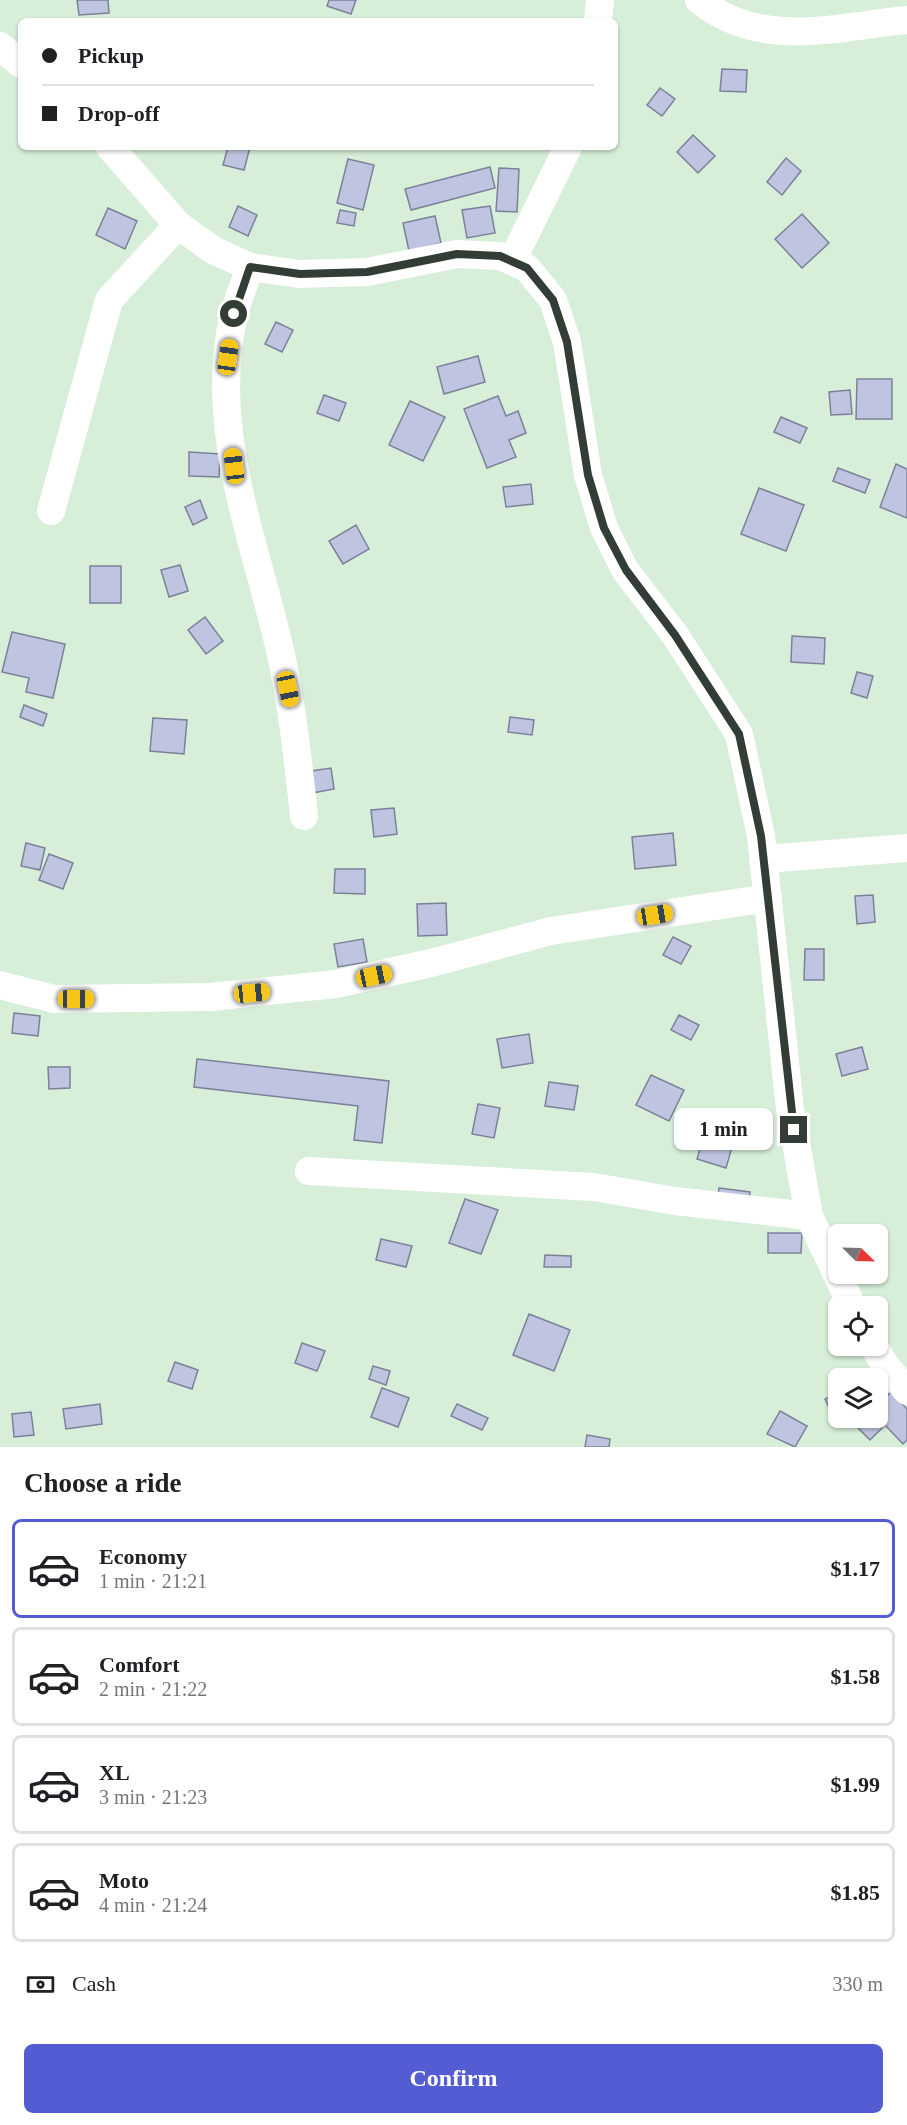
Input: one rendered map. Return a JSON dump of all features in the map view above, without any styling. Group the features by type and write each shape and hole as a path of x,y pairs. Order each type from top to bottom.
{"street":[{"path":"598,18 600,0"},
{"path":"699,0 715,13 765,31 801,31 907,21"},
{"path":"0,46 18,61"},
{"path":"113,150 178,225 213,249 250,267 300,274 367,272 457,254 500,256 527,268 553,300 567,342 588,475 604,528 626,570 675,635 739,734 764,859 790,1109 809,1216 847,1296"},
{"path":"512,261 567,150"},
{"path":"51,512 109,300 178,225"},
{"path":"250,267 234,314 228,357 228,411 237,484 280,649 292,708 304,816"},
{"path":"764,859 907,848"},
{"path":"0,985 54,999 65,999 210,998 336,984 431,963 551,931 768,898"},
{"path":"309,1171 594,1187 675,1201 809,1216"},
{"path":"880,1356 907,1391"}],"building":[{"path":"77,0 108,0 109,13 79,15"},
{"path":"329,0 356,0 351,14 327,6"},
{"path":"722,69 747,70 746,92 720,91"},
{"path":"660,88 675,99 662,116 647,105"},
{"path":"693,135 715,156 698,173 677,152"},
{"path":"227,150 249,150 244,170 223,165"},
{"path":"786,158 801,171 782,195 767,182"},
{"path":"348,159 374,165 363,210 337,203"},
{"path":"490,167 495,188 411,210 405,189"},
{"path":"499,168 519,169 517,212 496,211"},
{"path":"238,206 257,215 248,236 229,227"},
{"path":"490,206 495,233 467,238 462,210"},
{"path":"108,208 137,221 125,249 96,235"},
{"path":"340,210 356,213 354,226 337,223"},
{"path":"802,214 829,243 802,268 775,239"},
{"path":"435,216 441,243 409,251 403,223"},
{"path":"276,322 293,330 282,352 265,344"},
{"path":"478,356 485,382 444,394 437,367"},
{"path":"857,379 892,379 892,419 856,419"},
{"path":"850,390 852,414 831,415 829,392"},
{"path":"324,395 346,403 339,421 317,413"},
{"path":"498,396 506,416 518,411 526,433 509,440 516,457 487,468 464,409"},
{"path":"410,401 445,417 423,461 389,445"},
{"path":"781,417 807,428 800,443 774,432"},
{"path":"189,452 220,454 219,477 189,476"},
{"path":"896,464 907,469 907,518 880,507"},
{"path":"838,468 870,480 865,493 833,481"},
{"path":"531,484 533,504 506,507 503,487"},
{"path":"759,488 804,505 786,551 741,534"},
{"path":"200,500 207,518 193,525 185,507"},
{"path":"356,525 369,549 343,564 329,541"},
{"path":"180,565 188,591 169,597 161,570"},
{"path":"90,566 121,566 121,603 90,603"},
{"path":"205,617 223,641 206,654 188,630"},
{"path":"12,632 65,644 53,698 26,692 29,678 2,672"},
{"path":"792,636 825,638 824,664 791,662"},
{"path":"857,672 873,676 867,698 851,693"},
{"path":"24,705 47,714 43,726 20,717"},
{"path":"510,717 534,720 532,735 508,732"},
{"path":"153,718 187,720 184,754 150,751"},
{"path":"331,768 334,789 307,794 304,772"},
{"path":"394,808 397,834 374,837 371,810"},
{"path":"673,833 676,865 635,869 632,837"},
{"path":"26,843 45,848 40,870 21,866"},
{"path":"49,854 73,863 63,889 39,880"},
{"path":"335,869 365,869 365,894 334,893"},
{"path":"873,895 875,922 857,924 855,896"},
{"path":"446,903 447,935 418,936 417,904"},
{"path":"673,937 691,946 681,964 663,955"},
{"path":"363,939 367,962 338,967 334,944"},
{"path":"805,949 824,949 824,980 804,980"},
{"path":"14,1013 40,1016 38,1036 12,1033"},
{"path":"679,1015 699,1025 691,1040 671,1030"},
{"path":"529,1034 533,1063 502,1068 497,1039"},
{"path":"862,1047 868,1069 842,1076 836,1054"},
{"path":"197,1059 389,1081 382,1143 354,1140 358,1106 194,1087"},
{"path":"48,1067 70,1067 70,1088 49,1089"},
{"path":"651,1075 684,1090 669,1121 636,1105"},
{"path":"549,1082 578,1086 574,1110 545,1106"},
{"path":"478,1104 500,1108 494,1138 472,1134"},
{"path":"703,1138 732,1147 726,1168 697,1159"},
{"path":"719,1188 750,1192 748,1207 717,1202"},
{"path":"465,1199 498,1210 481,1254 449,1243"},
{"path":"768,1233 802,1233 801,1253 768,1253"},
{"path":"381,1239 412,1246 406,1267 376,1260"},
{"path":"545,1255 571,1256 571,1267 544,1267"},
{"path":"529,1314 570,1330 554,1371 513,1355"},
{"path":"302,1343 325,1351 317,1371 295,1363"},
{"path":"175,1362 198,1370 192,1389 168,1381"},
{"path":"373,1366 390,1371 386,1385 369,1379"},
{"path":"382,1388 409,1398 398,1427 371,1417"},
{"path":"891,1392 907,1409 907,1440 903,1444 888,1428 888,1395"},
{"path":"100,1404 102,1424 66,1429 63,1409"},
{"path":"457,1404 488,1418 482,1430 451,1416"},
{"path":"780,1411 807,1426 795,1447 767,1434"},
{"path":"31,1412 34,1435 14,1437 12,1414"},
{"path":"858,1428 882,1428 870,1440"},
{"path":"587,1435 610,1439 609,1447 585,1447"}],"route":[{"path":"234,314 250,267 300,274 367,272 457,254 500,256 527,268 553,300 567,342 588,475 604,528 626,570 675,635 739,734 761,836 794,1130"}]}
